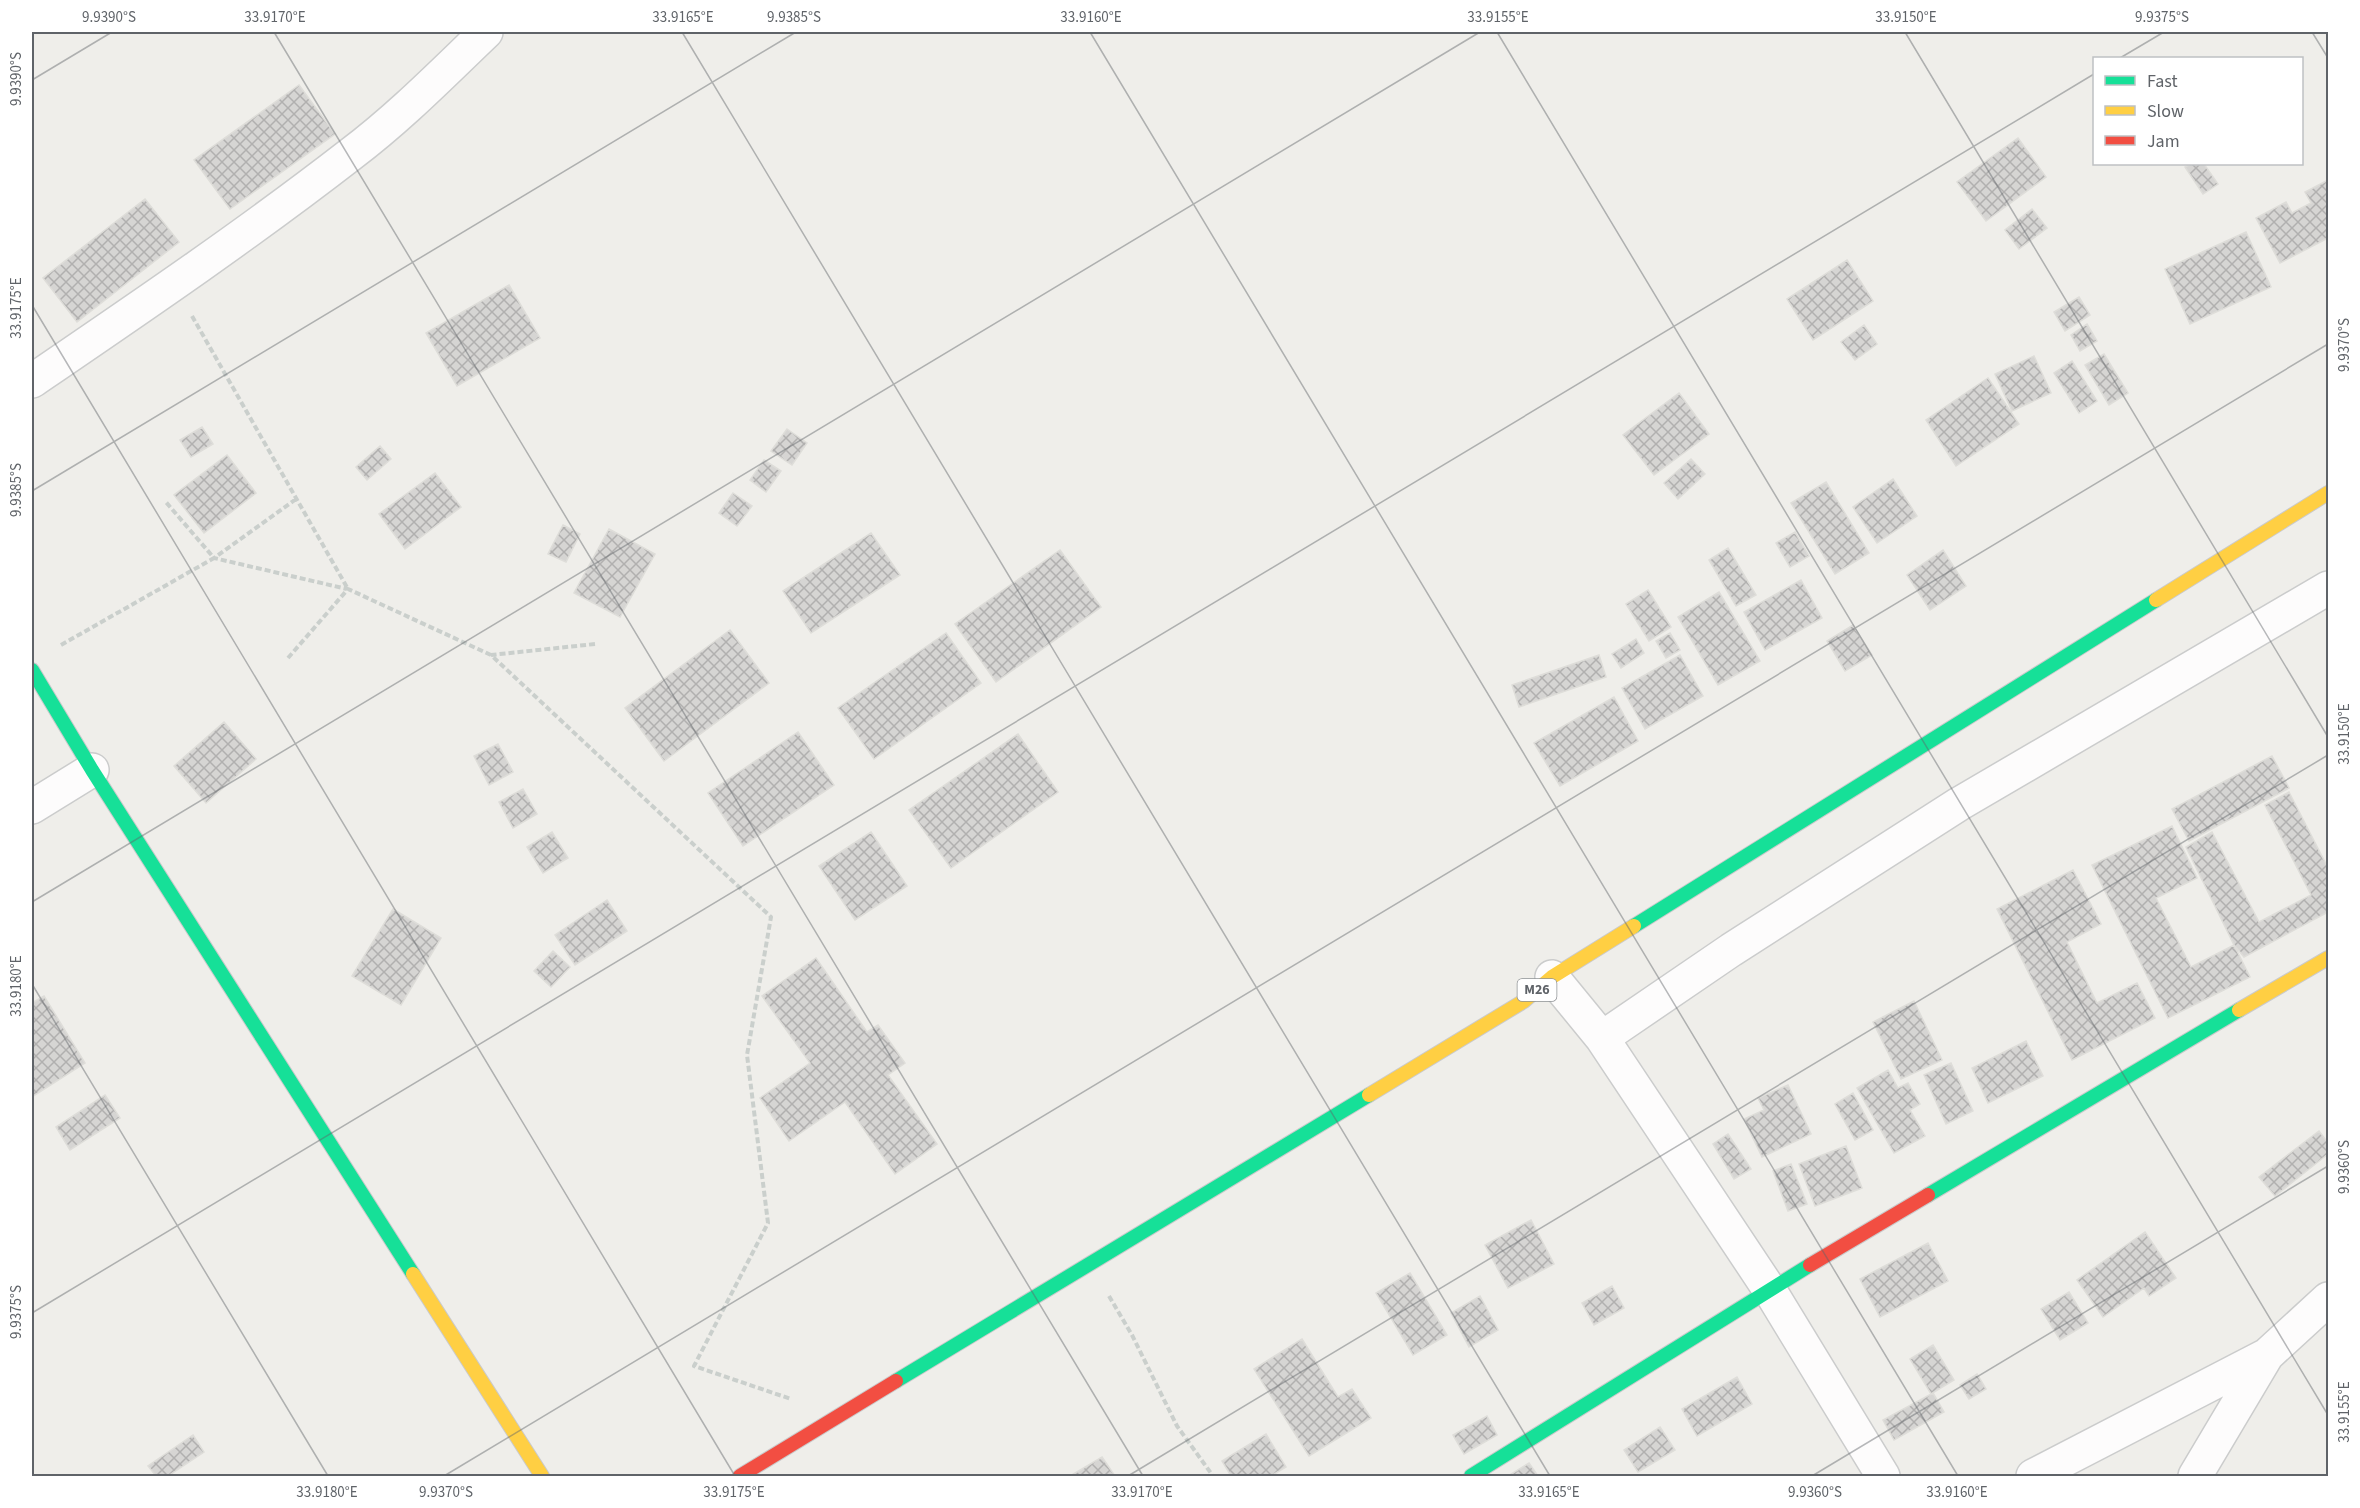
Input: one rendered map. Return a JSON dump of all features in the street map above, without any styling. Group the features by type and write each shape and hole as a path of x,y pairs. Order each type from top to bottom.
{"street":[{"path":"32,381 173,284 352,154 434,84 486,32"},
{"name":"M26","path":"740,1476 1524,1001 1552,977 2328,493"},
{"path":"1602,1038 1731,950 1959,804 2328,588"},
{"path":"32,670 92,771 542,1476"},
{"path":"32,807 92,771"},
{"path":"1471,1476 1768,1289 2328,958"},
{"path":"1552,977 1602,1038 1768,1289 1882,1476"},
{"path":"2033,1476 2267,1354 2328,1299"},
{"path":"2195,1476 2267,1354"}],"path":[{"path":"173,284 348,589"},
{"path":"52,650 214,558 296,499"},
{"path":"165,501 214,558 348,589 491,655 771,917 747,1054 768,1223 694,1366 840,1416"},
{"path":"288,658 348,589"},
{"path":"491,655 595,644"},
{"path":"1090,1265 1132,1335 1177,1426 1213,1476"}],"building":[{"path":"299,85 335,134 230,209 194,160"},
{"path":"2018,138 2046,177 1986,221 1957,182"},
{"path":"2205,165 2218,184 2203,194 2185,167"},
{"path":"2328,180 2328,238 2280,263 2256,218 2286,202 2292,213 2311,203 2305,192"},
{"path":"145,199 179,242 77,322 43,278"},
{"path":"2032,209 2047,228 2019,249 2005,230"},
{"path":"2246,232 2271,287 2190,324 2165,269"},
{"path":"1847,260 1873,301 1813,340 1787,299"},
{"path":"509,285 540,338 457,386 426,333"},
{"path":"2079,297 2090,315 2065,331 2054,312"},
{"path":"2087,324 2097,341 2080,351 2071,335"},
{"path":"1864,325 1877,344 1855,360 1841,342"},
{"path":"2104,354 2128,393 2109,405 2085,365"},
{"path":"2034,356 2051,393 2012,411 1995,374"},
{"path":"2072,361 2097,401 2079,413 2054,373"},
{"path":"1988,378 2019,424 1956,466 1926,420"},
{"path":"1679,393 1709,434 1654,475 1623,435"},
{"path":"202,427 213,444 191,457 180,440"},
{"path":"787,429 807,443 792,465 771,451"},
{"path":"380,446 391,459 367,480 356,467"},
{"path":"227,455 256,493 204,533 174,495"},
{"path":"1691,459 1705,474 1678,499 1664,483"},
{"path":"764,460 781,471 766,492 750,480"},
{"path":"435,473 461,507 405,549 379,514"},
{"path":"1893,479 1917,516 1877,543 1853,507"},
{"path":"1826,482 1869,553 1835,574 1791,503"},
{"path":"733,493 752,506 737,526 719,513"},
{"path":"563,525 580,534 566,562 548,554"},
{"path":"609,529 655,554 620,617 574,593"},
{"path":"1795,532 1809,556 1790,567 1776,543"},
{"path":"871,533 900,575 811,633 783,591"},
{"path":"1728,548 1756,595 1736,606 1709,560"},
{"path":"1060,550 1101,607 996,682 955,624"},
{"path":"1943,550 1966,586 1930,610 1907,575"},
{"path":"1801,580 1822,618 1765,650 1744,612"},
{"path":"1648,590 1671,627 1649,641 1626,604"},
{"path":"1719,592 1760,661 1718,685 1678,617"},
{"path":"1853,625 1872,655 1845,671 1827,641"},
{"path":"730,630 769,683 664,761 625,708"},
{"path":"946,633 981,683 874,759 838,708"},
{"path":"1670,633 1680,650 1666,658 1656,641"},
{"path":"1636,639 1644,653 1621,668 1612,654"},
{"path":"1599,655 1606,677 1519,707 1512,685"},
{"path":"1680,655 1703,696 1645,729 1622,688"},
{"path":"1614,697 1638,741 1560,786 1534,743"},
{"path":"224,722 256,759 206,803 174,766"},
{"path":"798,732 834,785 743,846 708,793"},
{"path":"1018,734 1058,792 951,868 909,810"},
{"path":"498,744 513,772 489,785 474,756"},
{"path":"2272,756 2289,788 2189,841 2172,809"},
{"path":"523,789 537,814 513,828 499,802"},
{"path":"2289,792 2328,868 2328,912 2244,957 2234,945 2186,847 2212,832 2259,922 2311,895 2265,805"},
{"path":"2172,826 2197,878 2156,898 2191,967 2234,945 2250,977 2168,1018 2092,865"},
{"path":"552,832 568,858 543,873 527,847"},
{"path":"871,832 907,886 855,920 819,866"},
{"path":"2073,870 2101,924 2067,942 2097,1003 2137,983 2155,1018 2072,1060 1997,909"},
{"path":"607,900 627,931 575,965 555,935"},
{"path":"393,909 441,938 401,1005 352,976"},
{"path":"553,951 570,967 551,987 534,971"},
{"path":"816,958 867,1032 878,1025 905,1063 888,1075 937,1144 895,1174 845,1102 789,1141 760,1098 810,1063 762,996"},
{"path":"44,996 85,1063 32,1097 32,1003"},
{"path":"1914,1001 1942,1060 1901,1079 1873,1022"},
{"path":"2026,1041 2043,1076 1988,1103 1972,1068"},
{"path":"1951,1063 1973,1111 1946,1124 1924,1075"},
{"path":"1888,1070 1898,1088 1908,1083 1920,1104 1910,1110 1925,1136 1894,1153 1857,1088"},
{"path":"1788,1085 1811,1134 1762,1157 1744,1119 1764,1110 1758,1098"},
{"path":"1853,1093 1873,1130 1855,1140 1835,1104"},
{"path":"105,1095 120,1118 70,1150 56,1127"},
{"path":"2319,1131 2328,1143 2328,1154 2275,1196 2259,1177"},
{"path":"1728,1134 1751,1169 1734,1179 1713,1144"},
{"path":"1846,1146 1862,1188 1815,1206 1799,1164"},
{"path":"1791,1164 1807,1204 1788,1211 1773,1171"},
{"path":"1531,1220 1554,1264 1508,1288 1485,1245"},
{"path":"2145,1232 2176,1278 2149,1296 2144,1288 2103,1317 2077,1280"},
{"path":"1928,1243 1948,1281 1880,1317 1860,1279"},
{"path":"1410,1273 1447,1335 1413,1355 1376,1293"},
{"path":"1612,1286 1624,1308 1594,1325 1582,1303"},
{"path":"2069,1292 2088,1323 2060,1340 2041,1309"},
{"path":"1480,1296 1498,1330 1469,1347 1451,1313"},
{"path":"1302,1339 1338,1397 1352,1389 1371,1418 1309,1456 1254,1369"},
{"path":"1933,1345 1954,1380 1931,1394 1910,1359"},
{"path":"1977,1374 1986,1389 1969,1399 1960,1385"},
{"path":"1737,1377 1752,1404 1697,1436 1682,1409"},
{"path":"1933,1393 1944,1412 1894,1440 1883,1420"},
{"path":"1487,1416 1497,1435 1464,1454 1453,1435"},
{"path":"1660,1427 1675,1450 1638,1472 1624,1450"},
{"path":"1266,1434 1286,1467 1271,1476 1231,1476 1222,1461"},
{"path":"193,1435 204,1452 168,1476 156,1476 148,1466"},
{"path":"1102,1457 1115,1476 1070,1476"},
{"path":"1529,1463 1538,1476 1508,1476"}],"traffic: fast":[{"path":"1634,926 2156,600"},
{"path":"32,670 92,770 413,1274"},
{"path":"1928,1195 2239,1010"},
{"path":"896,1381 1369,1095"},
{"path":"1471,1476 1810,1265"}],"traffic: slow":[{"path":"2156,600 2328,493"},
{"path":"1369,1095 1524,1001 1552,977 1634,926"},
{"path":"2239,1010 2328,958"},
{"path":"413,1274 542,1476"}],"traffic: jam":[{"path":"1810,1265 1928,1195"},
{"path":"740,1476 896,1381"}]}
